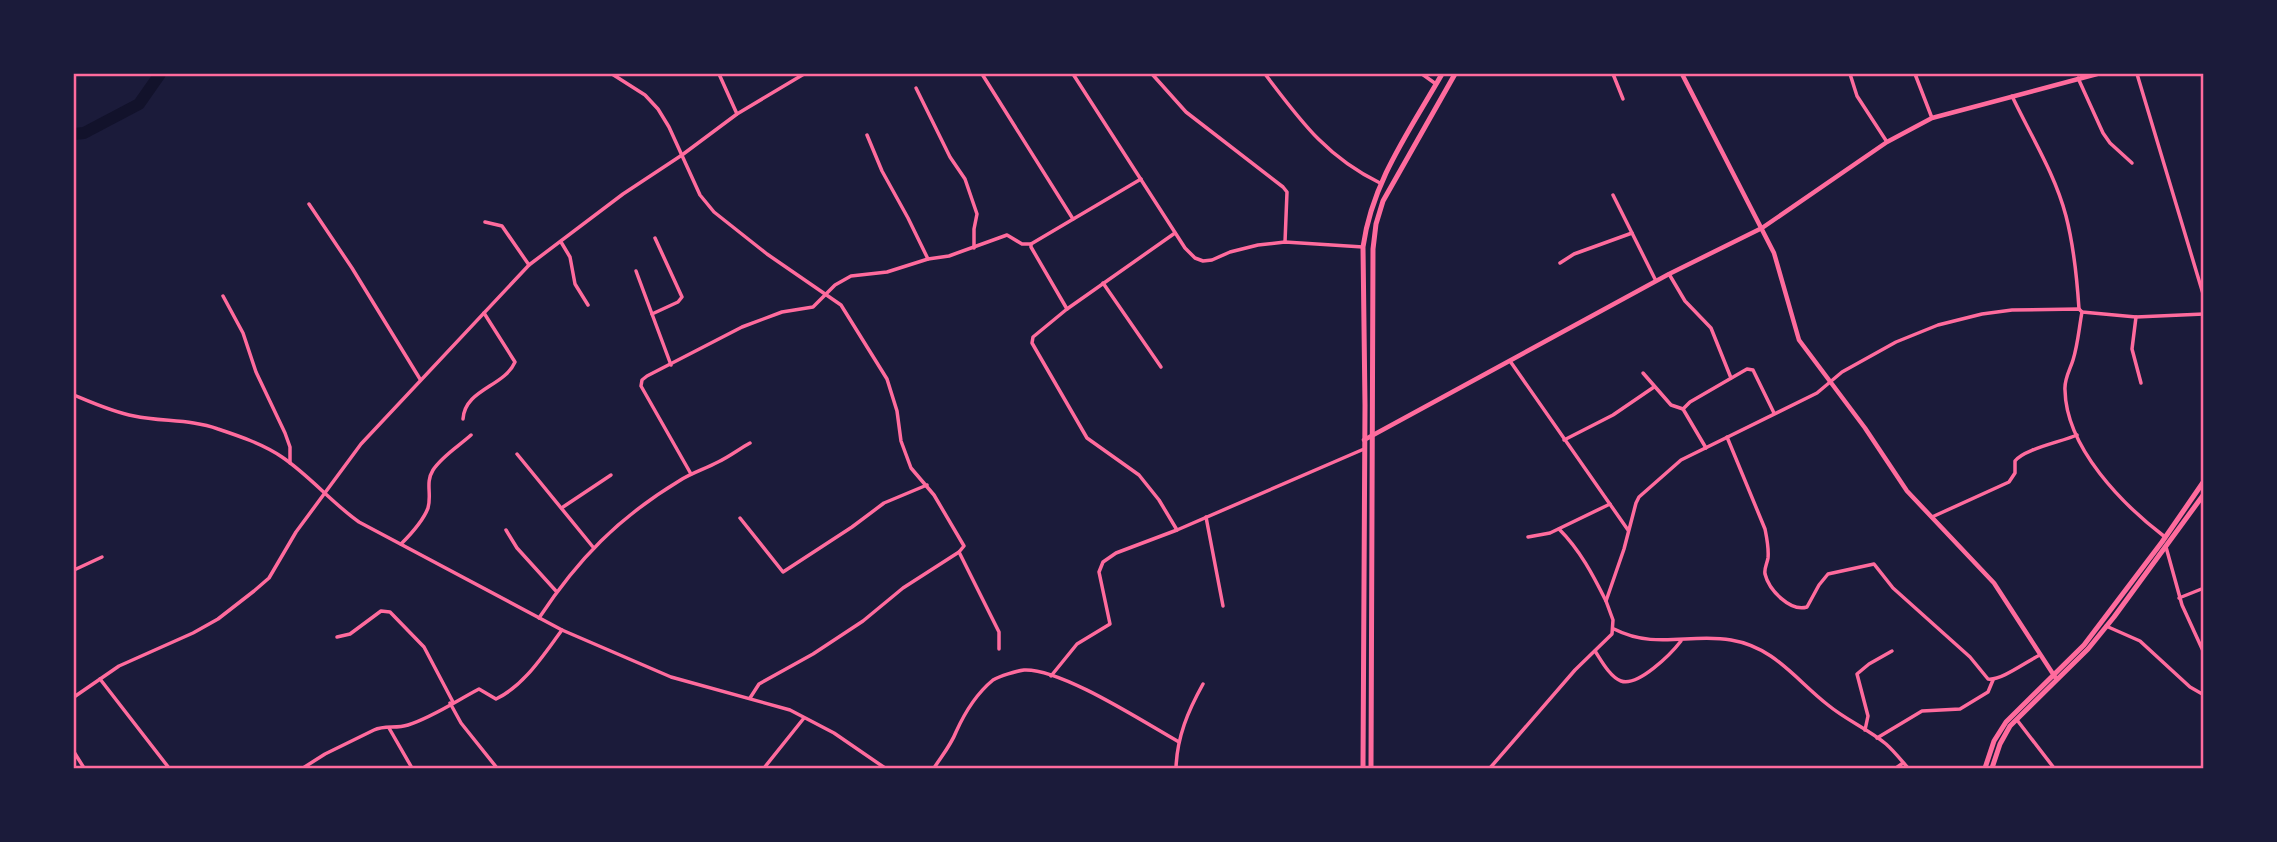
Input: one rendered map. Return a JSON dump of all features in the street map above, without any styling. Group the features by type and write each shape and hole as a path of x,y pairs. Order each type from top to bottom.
{"main road":[{"path":"1363,768 1363,247 1366,224 1380,183 1442,74"},
{"path":"1371,768 1373,262 1376,224 1390,187 1455,74"},
{"path":"1985,768 1994,741 2006,722 2056,678 2084,645 2110,613 2203,481"},
{"path":"1992,768 2000,744 2017,719 2106,626 2203,494"},
{"path":"1363,738 1371,737"}],"street":[{"path":"612,74 645,95 658,109 700,195 714,212 767,254 835,300 846,313 879,365 892,397 901,441 911,468 927,485 964,546 959,552 903,588 863,621 813,654 759,684 749,699"},
{"path":"719,74 737,114"},
{"path":"74,698 131,660 218,619 254,591 269,578 296,532 361,444 529,265 623,194 737,114 804,74"},
{"path":"982,74 1073,219"},
{"path":"1073,74 1175,233 1195,258 1212,261 1247,247 1285,242 1363,247"},
{"path":"1152,74 1186,112 1287,192 1285,242"},
{"path":"1265,74 1303,123 1332,154 1358,173 1380,183"},
{"path":"1422,74 1436,84"},
{"path":"1613,74 1623,99"},
{"path":"1682,74 1762,228 1777,263 1796,334 1865,428 1897,478 1994,583 2056,678"},
{"path":"1850,74 1857,96 1886,142"},
{"path":"1916,74 1932,118"},
{"path":"1364,440 1669,274 1762,228 1886,142 1932,118 2097,74"},
{"path":"2137,74 2203,297"},
{"path":"2078,78 2103,133 2110,144 2132,163"},
{"path":"916,88 950,157 965,179 977,214 974,248"},
{"path":"2012,96 2043,158 2066,215 2080,310 2074,358 2066,378 2065,390 2077,435 2089,458 2123,501 2165,537"},
{"path":"867,135 881,171 928,258"},
{"path":"691,474 641,386 642,380 647,376 742,327 782,312 813,307 835,285 851,276 887,272 928,258 949,256 1007,235 1019,242 1031,244 1141,179"},
{"path":"1613,195 1656,281"},
{"path":"309,204 420,379"},
{"path":"485,222 502,226 529,265"},
{"path":"1175,233 1067,309 1033,337 1032,343 1087,438 1139,475 1159,500 1177,530"},
{"path":"1560,264 1574,254 1632,233"},
{"path":"652,314 678,302 682,297 655,238"},
{"path":"561,242 573,265 575,284 588,305"},
{"path":"1031,244 1067,309"},
{"path":"636,271 671,365"},
{"path":"1669,274 1685,301 1711,328 1731,378"},
{"path":"1103,283 1161,367"},
{"path":"223,296 243,333 256,372 285,433 290,447 290,463"},
{"path":"1606,601 1639,497 1681,460 1817,393 1830,382 1896,342 1938,325 2012,310 2080,310 2136,317 2203,314"},
{"path":"463,419 468,403 501,378 515,362 484,313"},
{"path":"2136,317 2133,356 2141,383"},
{"path":"1510,361 1628,530"},
{"path":"1643,373 1671,405 1679,410 1750,368 1774,414"},
{"path":"1564,440 1613,415 1654,387"},
{"path":"74,395 104,408 135,416 181,420 215,427 255,443 290,463 359,522 562,630 671,677 790,710 835,733 885,768"},
{"path":"1683,409 1706,448"},
{"path":"401,544 428,509 428,483 433,470 471,435"},
{"path":"1932,517 2009,482 2015,473 2015,461 2022,454 2077,435"},
{"path":"1727,437 1765,529 1768,544 1766,577 1781,598 1802,609 1810,604 1828,574 1874,564 1893,588 1993,681"},
{"path":"539,618 556,592 593,547 636,510 691,474 719,462 750,443"},
{"path":"1051,676 1077,644 1110,624 1099,572 1103,562 1116,554 1364,449"},
{"path":"517,454 593,547"},
{"path":"562,507 611,475"},
{"path":"740,518 783,572 884,503 927,485"},
{"path":"1528,537 1559,529 1610,504"},
{"path":"1206,517 1223,606"},
{"path":"1490,768 1612,634 1614,628 1606,601 1586,563 1559,529"},
{"path":"506,530 517,548 556,592"},
{"path":"2166,547 2179,598 2203,653"},
{"path":"959,552 999,632 999,649"},
{"path":"74,570 102,557"},
{"path":"2179,598 2203,588"},
{"path":"337,638 350,634 381,611 390,611 424,647 460,723 497,768"},
{"path":"2106,626 2140,640 2190,687 2203,695"},
{"path":"1614,628 1626,635 1643,639 1732,640 1766,651 1785,665 1827,705 1877,738 1908,768"},
{"path":"303,768 374,730 403,727 416,722 480,689 496,699 503,696 534,667 562,630"},
{"path":"1595,651 1617,679 1627,682 1649,672 1681,641"},
{"path":"1865,730 1868,716 1857,674 1892,651"},
{"path":"1877,738 1922,711 1961,709 1988,692 1993,681 2041,654"},
{"path":"934,768 956,733 968,706 995,679 1024,670 1051,676 1094,694 1179,743"},
{"path":"100,679 169,768"},
{"path":"1176,768 1179,743 1190,706 1203,684"},
{"path":"764,768 804,718"},
{"path":"2017,719 2054,768"},
{"path":"389,727 412,768"},
{"path":"74,752 84,768"},
{"path":"1896,768 1903,763"},
{"path":"1572,768 1577,768"}],"waterway":[{"path":"74,134 84,133 139,104 160,74"}]}
